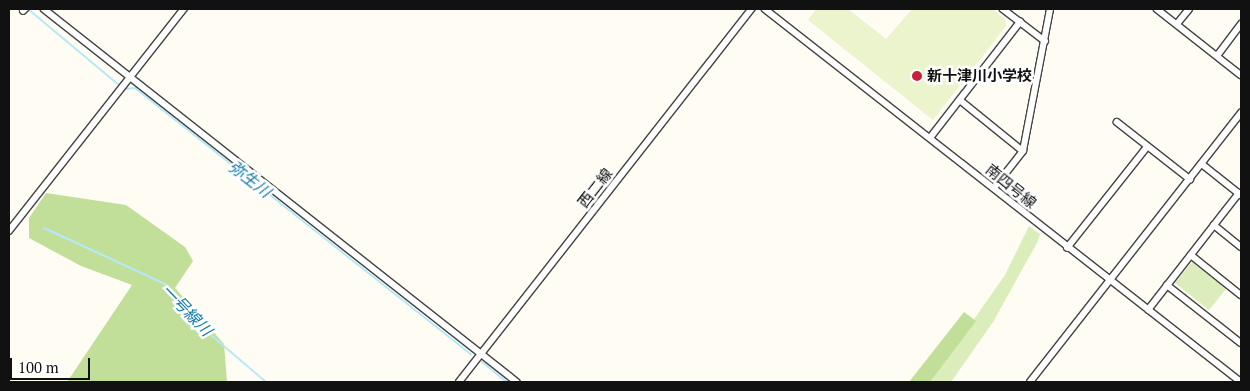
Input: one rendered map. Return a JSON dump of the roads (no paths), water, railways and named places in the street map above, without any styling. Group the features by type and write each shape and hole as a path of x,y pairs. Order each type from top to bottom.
{"street":[{"path":"44,9 517,382"},
{"path":"9,231 184,9"},
{"name":"西二線","path":"458,382 751,9"},
{"name":"南四号線","path":"765,9 1241,382"},
{"path":"1004,9 1045,41"},
{"path":"994,188 1023,151 1050,9"},
{"path":"1157,9 1241,75"},
{"path":"1177,24 1189,9"},
{"path":"930,138 1020,22"},
{"path":"1217,56 1241,24"},
{"path":"960,100 1023,151"},
{"path":"1030,382 1241,113"},
{"path":"1117,122 1190,179"},
{"path":"1068,248 1148,146"},
{"path":"1148,310 1240,194 1202,164"},
{"path":"1214,226 1241,246"},
{"path":"1191,256 1241,295"},
{"path":"1167,285 1241,343"}],"waterway":[{"name":"弥生川","path":"28,9 120,86"},
{"name":"弥生川","path":"124,89 135,88 471,354"},
{"name":"一号線川","path":"44,228 165,284 191,318 266,382"},
{"name":"弥生川","path":"482,362 507,382"}],"place":[{"name":"新十津川小学校","path":"917,76"}]}
